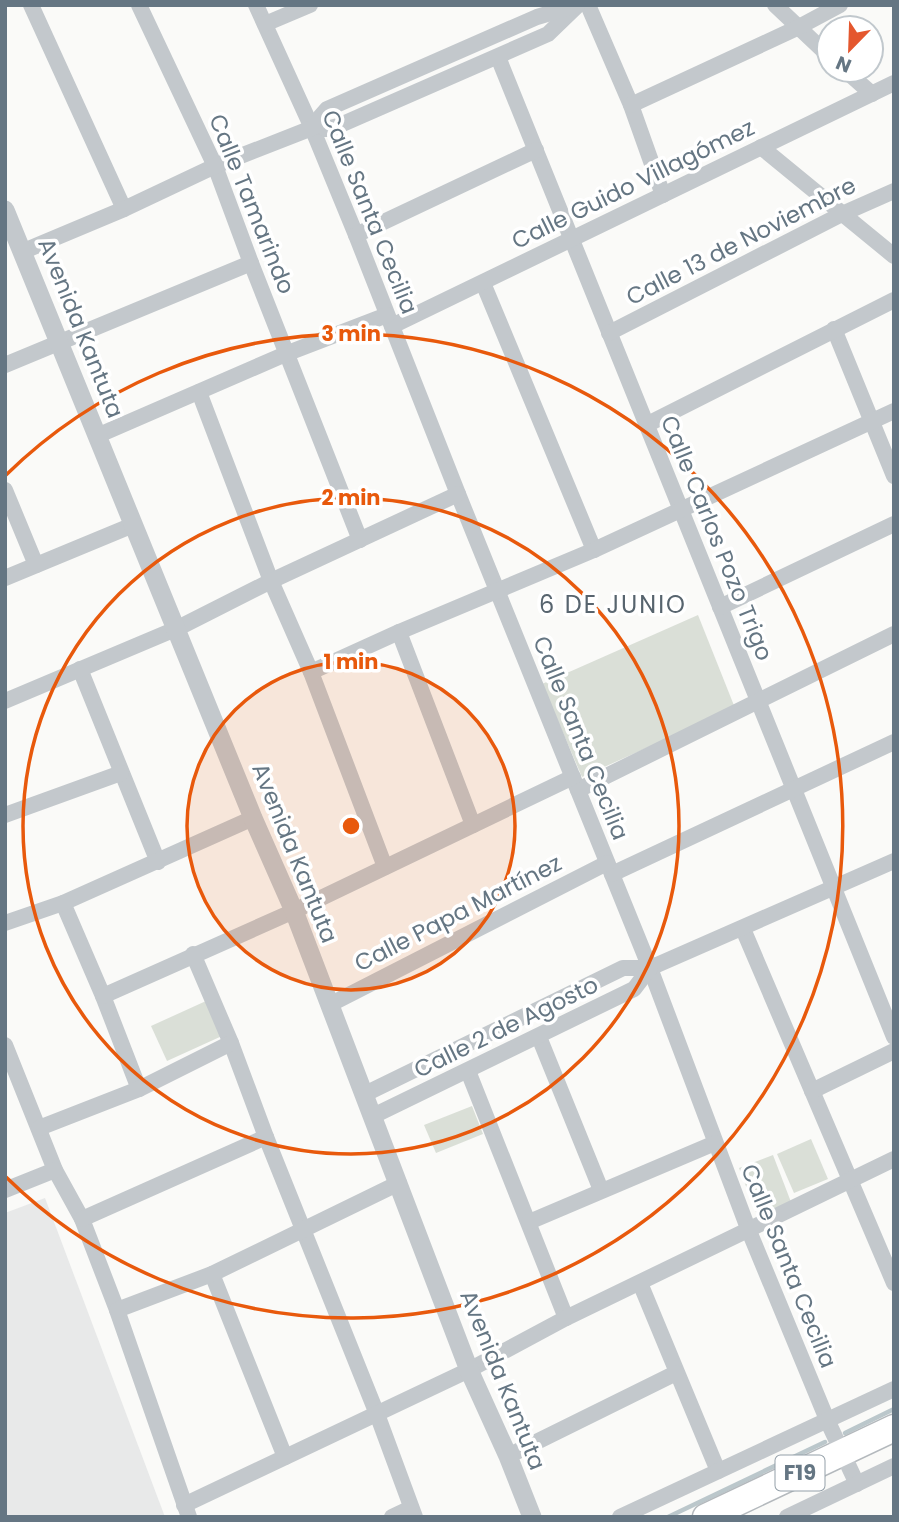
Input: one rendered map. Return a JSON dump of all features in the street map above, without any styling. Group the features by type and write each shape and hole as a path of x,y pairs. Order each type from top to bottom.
{"highway":[{"name":"F19","path":"706,1517 894,1428"}],"street":[{"path":"32,5 124,209"},
{"name":"Calle Tamarindo","path":"139,5 215,166 360,540"},
{"name":"Calle Santa Cecilia","path":"256,5 315,127 458,494 650,968 749,1231 828,1422 857,1483"},
{"path":"265,24 310,5"},
{"path":"24,251 124,209 215,166 315,127 334,127 498,57 548,34 577,5"},
{"path":"315,127 327,109 537,17 577,5"},
{"path":"588,5 631,105 663,195"},
{"path":"775,5 815,44"},
{"path":"631,105 797,28 840,5"},
{"name":"Calle Carlos Pozo Trigo","path":"498,57 894,1037"},
{"name":"Calle Guido Villagómez","path":"99,435 288,353 390,321 483,283 894,83"},
{"path":"861,84 872,94"},
{"path":"761,147 894,256"},
{"path":"356,235 536,150"},
{"name":"Calle 13 de Noviembre","path":"609,333 842,214 894,191"},
{"name":"Avenida Kantuta","path":"5,211 24,251 58,342 99,435 253,818 294,911 470,1370 532,1517"},
{"path":"5,365 251,263"},
{"path":"483,283 594,550"},
{"path":"646,425 894,300"},
{"path":"834,329 894,476"},
{"path":"199,392 271,581 311,672 385,867"},
{"path":"311,672 594,550 894,411"},
{"path":"5,490 36,565"},
{"path":"5,701 178,628 271,581 458,494"},
{"path":"720,607 894,524"},
{"path":"5,578 133,525"},
{"path":"399,632 473,825"},
{"path":"103,996 294,911 473,825 576,784 894,634"},
{"path":"80,669 158,862"},
{"name":"Calle Papa Martínez","path":"329,1004 610,869 894,743"},
{"path":"5,815 121,773"},
{"path":"5,923 63,903 253,818"},
{"name":"Calle 2 de Agosto","path":"365,1094 623,968 650,968 834,889 894,860"},
{"path":"63,903 139,1089"},
{"path":"743,929 892,1273"},
{"path":"193,954 231,1043 413,1512 392,1517"},
{"name":"Calle 2 de Agosto","path":"373,1116 634,989 650,968"},
{"path":"539,1037 601,1190"},
{"path":"39,1128 139,1089 231,1043"},
{"path":"5,1045 55,1170 82,1219 117,1310 187,1511 285,1457 470,1370 566,1318 894,1160"},
{"path":"812,1091 894,1051"},
{"path":"468,1071 566,1318"},
{"path":"82,1219 266,1137"},
{"path":"529,1222 715,1143"},
{"path":"5,1191 55,1170"},
{"path":"117,1310 212,1273 399,1183"},
{"path":"212,1273 285,1457"},
{"path":"640,1283 718,1471"},
{"path":"508,1455 676,1373"},
{"path":"621,1517 894,1389"},
{"path":"787,1517 894,1466"}],"shaded area":[{"path":"698,615 735,708 582,777 542,684"},
{"path":"206,1001 222,1036 167,1061 151,1026"},
{"path":"472,1106 483,1134 436,1153 424,1125"},
{"path":"811,1139 828,1179 794,1193 777,1154"},
{"path":"773,1155 791,1202 757,1215 739,1168"},
{"path":"45,1198 165,1517 5,1517 5,1213"}],"waterway":[{"path":"845,1433 894,1409"},
{"path":"668,1517 825,1442"}],"district":[{"name":"6 DE JUNIO","path":"613,605"}]}
